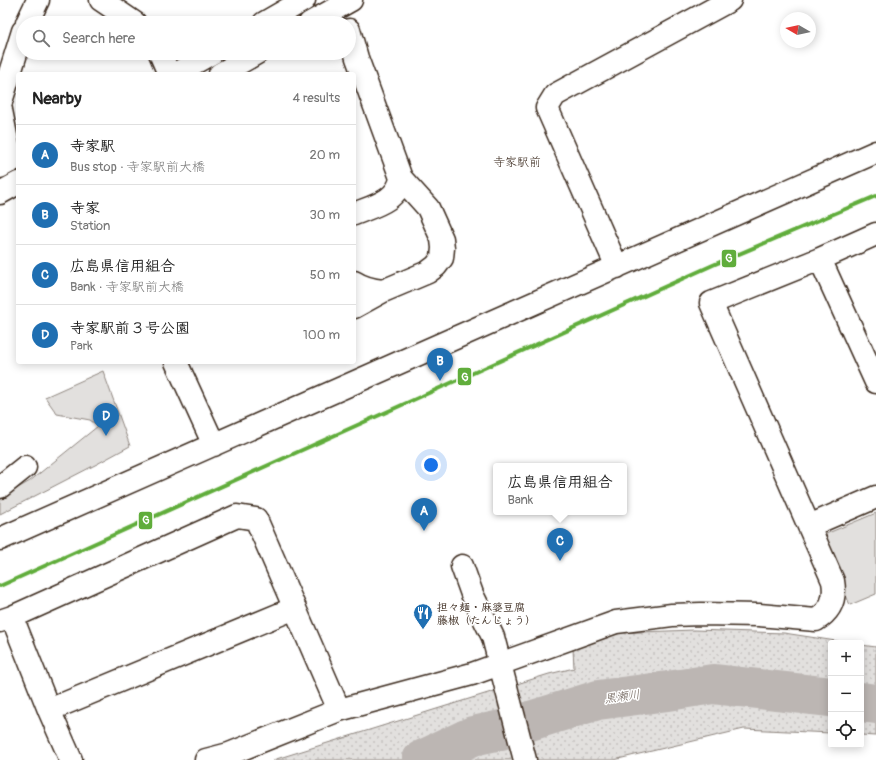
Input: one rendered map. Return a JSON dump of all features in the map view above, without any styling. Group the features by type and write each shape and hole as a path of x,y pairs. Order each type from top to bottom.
{"street":[{"path":"30,16 38,0"},
{"path":"101,0 125,16"},
{"path":"276,16 304,0"},
{"path":"617,267 547,108 555,95 730,0"},
{"path":"325,16 345,7"},
{"path":"10,162 0,105 16,54"},
{"path":"356,54 401,178 428,208 442,239 444,248 442,258 436,266 428,272 383,291 356,306"},
{"path":"163,60 168,72"},
{"path":"179,72 200,60"},
{"path":"224,72 245,60"},
{"path":"0,539 876,152"},
{"path":"356,213 392,197 399,188 401,178"},
{"path":"206,760 229,754 339,710 472,674 502,670 616,622 644,618 730,613 758,614 816,620 828,611 834,597 833,581 711,303 820,260 876,234"},
{"path":"820,260 876,382"},
{"path":"356,283 364,288 383,291"},
{"path":"177,364 214,445"},
{"path":"0,487 24,467"},
{"path":"809,526 876,497"},
{"path":"71,760 6,619 237,516 256,519 339,710"},
{"path":"462,566 472,594 493,637 524,758"},
{"path":"49,710 295,608"}],"shaded area":[{"path":"103,371 130,446 0,514 0,500 4,496 30,481 98,426 90,420 57,414 45,397"},
{"path":"876,513 876,594 850,605 821,536"},
{"path":"694,630 784,633 830,640 828,640 828,733 744,729 614,760 273,760 549,674 574,668 573,649 615,633"},
{"path":"864,645 876,647 876,736 864,735"}],"waterway":[{"name":"黒瀬川","path":"422,760 473,736 501,730 598,700 713,684 828,697"},
{"name":"黒瀬川","path":"864,702 876,704"}],"transit line":[{"name":"G","path":"0,586 713,265 876,196"}],"place":[{"name":"寺家","path":"440,381"},
{"name":"寺家駅前３号公園","path":"106,436"},
{"name":"寺家駅","path":"424,531"},
{"name":"広島県信用組合","path":"560,561"},
{"name":"担々麺・麻婆豆腐 藤椒（たんじょう）","path":"423,630"}],"district":[{"name":"寺家駅前","path":"517,162"}]}
